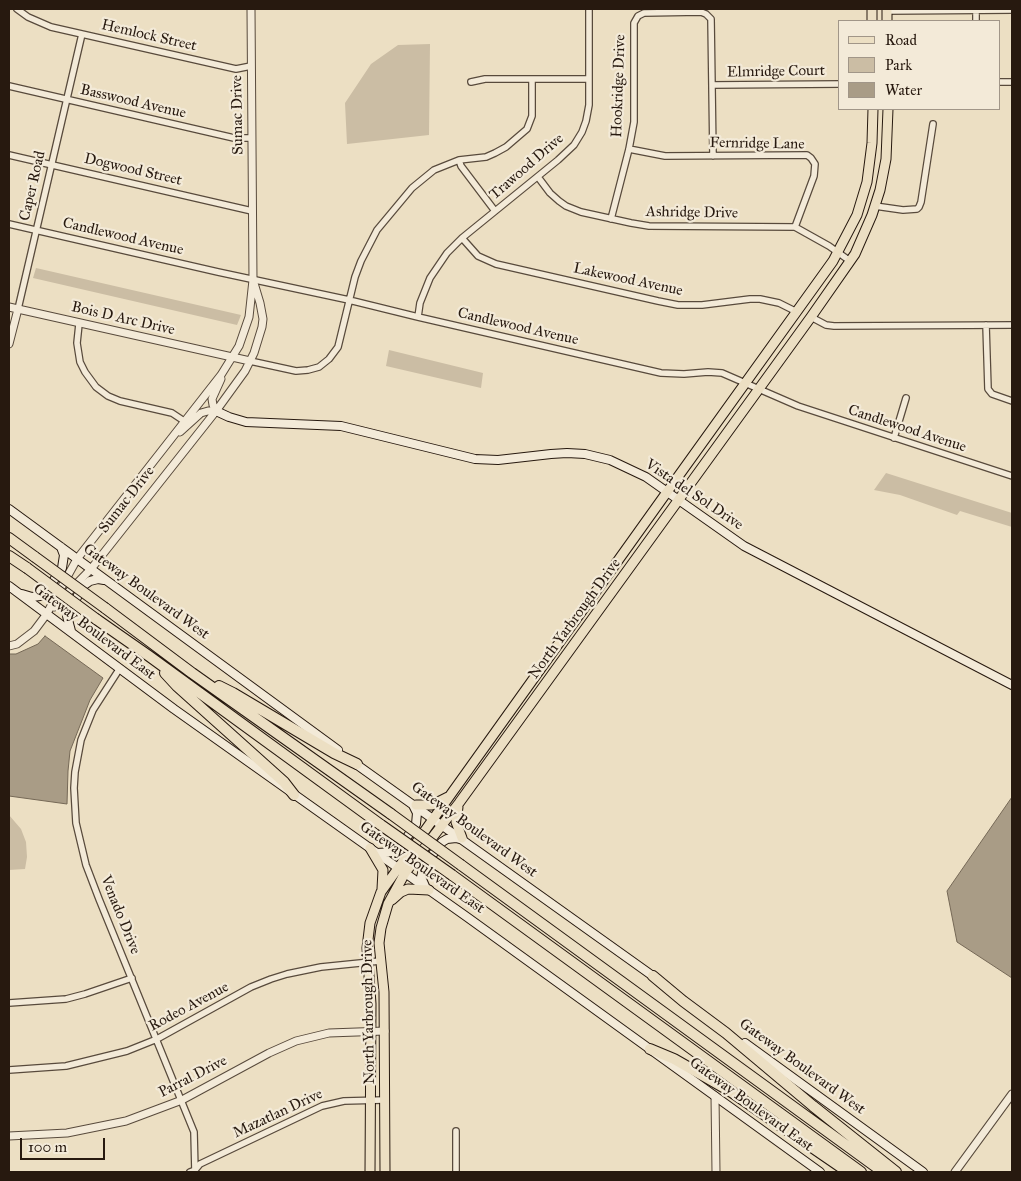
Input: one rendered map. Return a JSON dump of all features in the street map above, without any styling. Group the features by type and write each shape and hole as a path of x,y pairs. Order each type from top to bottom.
{"highway":[{"path":"9,538 192,673 391,814 883,1172"},
{"path":"9,556 861,1172"},
{"path":"149,656 177,686 284,782 294,795"},
{"path":"192,673 233,692 308,738 357,764"},
{"path":"653,976 896,1172"},
{"path":"650,1049 674,1059 730,1091 848,1172"}],"main road":[{"name":"North Yarbrough Drive","path":"370,1172 371,1004 368,962 369,928 381,892 397,867 450,796 838,253 857,215 867,182 872,143 873,110"},
{"name":"North Yarbrough Drive","path":"385,1172 385,1031 384,992 380,961 381,928 388,904 405,873 459,803 759,390 850,261 865,232 875,206 886,159 888,110"},
{"name":"Vista del Sol Drive","path":"216,411 246,422 341,426 476,459 504,460 551,454 585,454 623,465 646,477 744,546 1012,685"},
{"name":"Gateway Boulevard West","path":"9,509 357,764 464,839 923,1172"},
{"path":"18,593 32,597 40,596 46,592 62,568 64,555 61,547"},
{"path":"72,632 67,616 83,586 90,581 106,580"},
{"name":"Gateway Boulevard East","path":"9,586 174,709 427,888 820,1172"},
{"path":"540,670 550,677"},
{"path":"381,892 383,870 374,851 394,852 399,849 416,824 417,813 414,804 432,806 450,796"},
{"path":"459,803 456,821 464,839"},
{"path":"388,904 401,892 408,889 427,888 421,877 424,866 442,842 447,839 464,839"}],"street":[{"name":"Hemlock Street","path":"17,9 40,23 82,34 236,69 251,66"},
{"name":"Sumac Drive","path":"46,614 77,559 226,367 239,346 249,317 253,280 251,9"},
{"name":"Trawood Drive","path":"418,317 420,304 430,278 447,252 495,211 538,178 574,145 582,132 589,105 589,9"},
{"path":"887,10 1012,10"},
{"name":"Hookridge Drive","path":"611,219 634,122 634,23 638,16 644,13 701,12 709,16 712,21 713,156"},
{"name":"Caper Road","path":"9,344 82,34"},
{"path":"472,82 485,79 589,79"},
{"path":"250,361 296,371 308,370 318,367 334,354 338,347 349,300 361,261 377,230 388,215 424,177 446,164 459,160 486,157 496,153 527,129 532,116 532,79"},
{"name":"Elmridge Court","path":"712,85 838,84"},
{"name":"Basswood Avenue","path":"9,86 234,138 252,138"},
{"path":"875,206 902,210 917,209 919,207 933,124"},
{"name":"Fernridge Lane","path":"629,149 666,156 807,155 815,166 814,176 795,227"},
{"name":"Dogwood Street","path":"9,155 252,211"},
{"path":"459,160 466,174 495,211"},
{"name":"Ashridge Drive","path":"538,178 550,193 566,206 581,212 631,224 795,227"},
{"name":"Candlewood Avenue","path":"9,224 349,300 662,373 722,372 798,406 1012,476"},
{"path":"795,227 850,261"},
{"name":"Lakewood Avenue","path":"462,238 478,256 496,264 658,301 697,305 760,299 779,303 797,312"},
{"name":"Sumac Drive","path":"46,614 91,568 216,411 245,371 260,336 263,319 253,280"},
{"name":"Bois D Arc Drive","path":"9,307 250,361"},
{"path":"811,317 826,325 834,326 1012,325"},
{"path":"79,324 77,343 80,362 96,387 108,396 120,401 172,413 184,421"},
{"path":"986,325 988,389 992,394 1012,401"},
{"path":"163,447 201,413 216,411 212,399 226,367"},
{"path":"894,438 906,398"},
{"path":"9,646 17,644 34,631 46,614"},
{"name":"Venado Drive","path":"120,668 93,710 81,740 75,772 74,803 78,834 86,865 194,1132 193,1172"},
{"name":"Rodeo Avenue","path":"9,1070 66,1066 127,1051 157,1039 251,987 271,979 321,966 380,961"},
{"path":"9,1003 66,999 132,978"},
{"name":"Parral Drive","path":"9,1136 68,1133 126,1121 182,1100 269,1053 296,1041 329,1033 385,1031"},
{"path":"955,1172 1012,1094"},
{"path":"715,1096 716,1172"},
{"name":"Mazatlan Drive","path":"193,1172 200,1164 322,1106 344,1101 384,1100"},
{"path":"456,1131 456,1172"}],"green space":[{"path":"430,44 429,135 347,144 345,103 371,64 398,45"},
{"path":"36,268 241,315 237,325 33,278"},
{"path":"389,350 483,373 481,388 386,366"},
{"path":"886,473 1012,513 1012,527 960,511 957,515 900,495 874,490"},
{"path":"9,815 21,829 26,842 27,857 25,869 9,870"}],"water":[{"path":"45,636 103,678 90,700 70,751 67,804 9,796 9,654 16,654 38,644"},
{"path":"1012,797 1012,978 957,942 947,891"}]}
